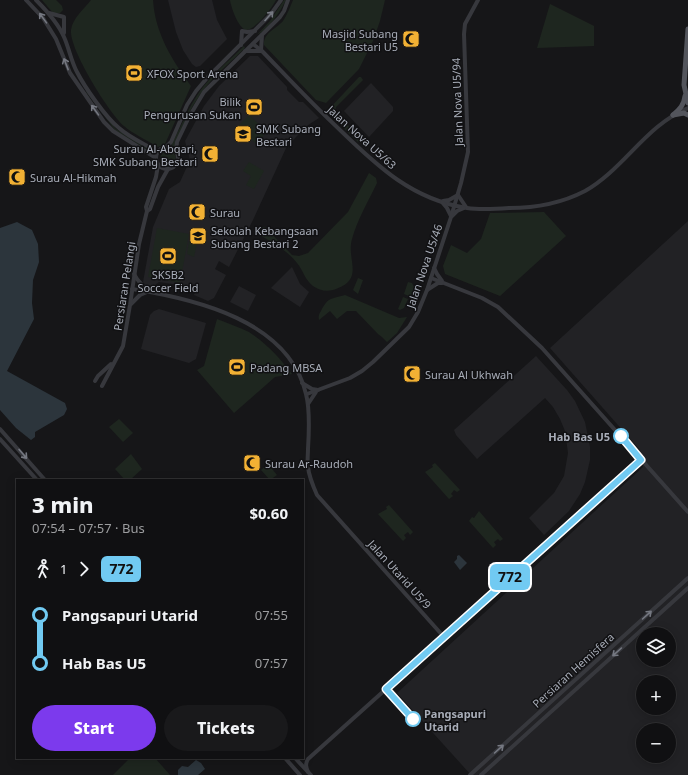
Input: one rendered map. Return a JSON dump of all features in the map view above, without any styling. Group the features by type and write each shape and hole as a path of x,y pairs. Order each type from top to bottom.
{"main road":[{"path":"673,114 680,109 685,98 684,85 688,29"},
{"path":"684,85 688,103"},
{"path":"673,114 684,113 688,115"}],"street":[{"path":"26,0 43,18 56,38"},
{"path":"36,0 49,13 56,23 64,37 76,71 111,121 128,135 158,152"},
{"path":"281,0 256,31 207,78 196,91 187,106 171,142 158,152 156,158 158,164 164,169 172,169 177,164 179,158 176,151 177,142 188,117 204,92 280,17 288,0"},
{"name":"Jalan Nova U5/94","path":"455,205 468,152 464,34 465,24 478,0"},
{"path":"49,13 64,17 64,37"},
{"path":"56,23 53,27 56,38 70,73 104,122 113,131 156,158"},
{"path":"241,45 242,31 256,31"},
{"path":"245,51 262,51 262,34"},
{"name":"Jalan Nova U5/63","path":"252,44 262,51 321,112 377,165 402,184 418,192 441,201 466,208 518,208 551,204 570,198 598,182 621,164 654,128 673,114 688,108"},
{"path":"166,147 176,151"},
{"name":"Persiaran Pelangi","path":"113,363 123,346 139,244 147,211 146,207 156,176 158,164"},
{"name":"Persiaran Pelangi","path":"147,211 150,209 158,188 168,169"},
{"path":"458,194 466,208 457,211 451,217 447,208 441,201 449,200 458,194"},
{"name":"Jalan Nova U5/46","path":"307,394 350,378 374,362 398,339 414,320 427,290 455,205"},
{"path":"434,267 437,274 445,283"},
{"path":"134,273 136,279 148,292"},
{"path":"431,278 494,304 542,348 688,512"},
{"path":"427,290 438,284 445,283"},
{"path":"132,289 188,300 214,309 255,327 279,347 290,360 307,394"},
{"path":"130,305 140,295 148,292"},
{"path":"95,381 101,372 113,363"},
{"path":"102,386 113,363"},
{"path":"302,383 312,389 318,390"},
{"path":"307,405 318,390"},
{"name":"Jalan Utarid U5/9","path":"307,394 309,428 307,465 310,480 317,495 444,638 308,759"},
{"path":"0,429 44,479"},
{"path":"0,439 36,479"},
{"name":"Persiaran Hemisfera","path":"470,775 688,578"},
{"name":"Persiaran Hemisfera","path":"481,775 688,588"},
{"path":"286,759 300,775"},
{"path":"296,759 310,774"},
{"path":"298,759 308,759 306,768 310,774"}],"shaded area":[{"path":"42,0 56,0 62,6 63,10 60,13 53,13"},
{"name":"XFOX Sport Arena","path":"91,0 153,0 154,12 161,35 171,56 191,86 165,144 158,147 124,126 117,119 100,95 83,65 76,51 71,30 76,18"},
{"path":"168,0 212,0 217,20 227,39 200,66 196,67 192,64 183,50 176,32"},
{"path":"230,0 276,0 267,13 254,27 246,30 240,25 233,12"},
{"path":"284,0 286,0 274,20 266,29 257,35 270,21"},
{"path":"293,0 385,0 373,41 359,69 326,103 316,100 264,45 264,41 268,34 283,21"},
{"path":"550,4 594,26 594,46 537,48"},
{"path":"244,46 245,48 206,86 187,117 175,147 171,145 200,91 215,73"},
{"name":"SMK Subang Bestari","path":"250,56 258,56 287,87 287,90 299,102 303,102 319,118 308,125 287,146 253,220 229,267 219,261 215,269 226,275 214,298 208,301 194,295 196,290 179,285 159,282 152,287 146,286 143,282 153,227 169,189 180,182 190,160 185,141 204,106 219,86"},
{"path":"359,77 363,80 336,107 335,113 363,140 366,138 362,143 358,142 338,122 331,113 330,108"},
{"path":"371,83 393,107 393,111 369,137 344,111"},
{"path":"87,91 116,129 155,153 154,154 115,130 86,92"},
{"path":"249,115 267,132 256,144 238,126"},
{"path":"165,151 171,151 176,156 174,165 171,167 165,167 160,162 160,156"},
{"path":"249,162 264,171 254,189 246,185 251,176 243,171"},
{"path":"369,173 376,178 377,183 354,232 351,246 353,268 352,274 350,280 345,285 330,290 321,290 316,288 310,284 299,266 289,254 258,234 258,229 260,227 265,227 292,255 299,256 308,253 348,212"},
{"path":"544,212 566,236 500,296 445,274 443,266 451,245 467,253 481,239 490,213"},
{"path":"688,221 688,775 471,775 397,693 643,467 640,450 550,348"},
{"path":"17,222 32,230 38,244 39,262 33,280 32,303 34,319 7,371 65,403 67,409 64,415 35,432 35,437 31,440 16,428 0,410 0,228"},
{"name":"SKSB2 Soccer Field","path":"157,228 189,234 180,283 148,277"},
{"path":"189,241 197,243 194,257 187,254"},
{"path":"292,267 300,284 309,292 300,307 271,288"},
{"path":"358,278 363,280 358,294 353,290"},
{"path":"408,282 412,283 414,287 411,297 404,294"},
{"path":"239,286 256,295 248,311 230,302"},
{"path":"345,295 399,318 407,317 397,333 387,342 356,311 347,311 337,319 330,311 319,320 319,314 323,306 328,301"},
{"path":"403,297 408,299 404,308 400,310 398,309"},
{"path":"159,309 206,323 196,359 189,363 141,349 150,315"},
{"path":"217,319 245,330 255,336 283,362 292,374 275,377 234,413 197,370 204,366"},
{"path":"536,356 575,401 585,422 590,447 590,460 585,482 580,494 569,511 544,535 529,518 554,493 564,476 568,453 565,431 553,407 545,398 477,459 456,435 454,430"},
{"path":"119,419 133,433 123,442 109,427"},
{"path":"131,454 142,469 131,479 124,479 115,469"},
{"path":"435,463 460,490 457,492 454,490 451,494 453,496 449,499 425,472 433,467 432,465"},
{"path":"268,464 277,475 269,479 261,470"},
{"path":"389,505 413,532 410,535 408,532 404,535 406,538 403,541 378,514 387,509 386,507"},
{"path":"479,511 503,539 500,541 498,539 494,542 496,545 493,548 469,521 472,517 474,518"},
{"path":"459,555 467,563 460,570 454,562"},
{"path":"129,759 156,759 170,775 113,775"},
{"path":"196,760 201,763 205,769 198,775 178,775 178,770 182,766 188,767"}],"bus line":[{"name":"772","path":"413,719 386,689 641,460 621,436"}],"place":[{"name":"Masjid Subang Bestari U5","path":"411,39"},
{"name":"XFOX Sport Arena","path":"134,73"},
{"name":"Bilik Pengurusan Sukan","path":"254,107"},
{"name":"SMK Subang Bestari","path":"243,134"},
{"name":"Surau Al-Abqari, SMK Subang Bestari","path":"210,154"},
{"name":"Surau Al-Hikmah","path":"17,177"},
{"name":"Surau","path":"197,212"},
{"name":"Sekolah Kebangsaan Subang Bestari 2","path":"198,236"},
{"name":"SKSB2 Soccer Field","path":"168,256"},
{"name":"Padang MBSA","path":"237,367"},
{"name":"Surau Al Ukhwah","path":"412,374"},
{"name":"Hab Bas U5","path":"621,436"},
{"name":"Surau Ar-Raudoh","path":"252,463"},
{"name":"Pangsapuri Utarid","path":"413,719"}]}
